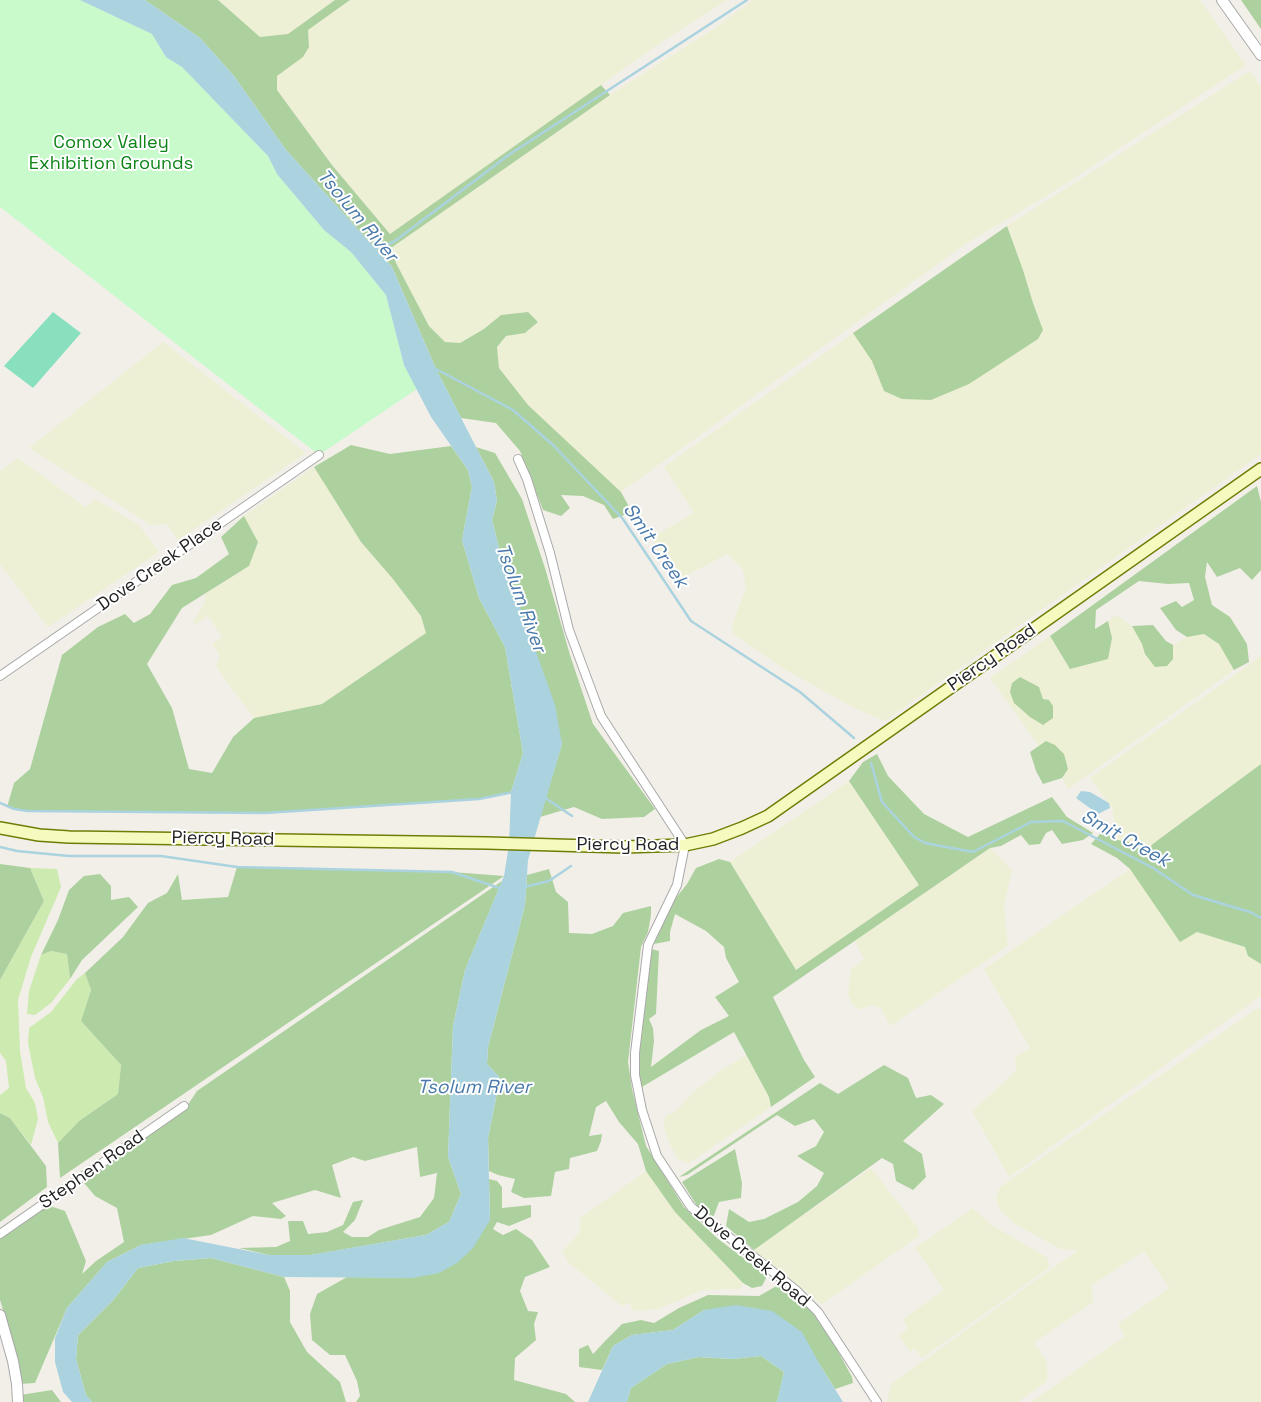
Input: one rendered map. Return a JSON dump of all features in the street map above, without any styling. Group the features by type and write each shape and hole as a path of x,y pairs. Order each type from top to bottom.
{"main road":[{"name":"Piercy Road","path":"0,828 39,835 69,836 624,847 685,845 713,839 768,816 1261,469"}],"street":[{"path":"1222,0 1261,55"},
{"name":"Dove Creek Place","path":"0,676 319,455"},
{"path":"518,459 527,479 550,553 569,630 601,716 685,845"},
{"name":"Dove Creek Road","path":"685,845 677,885 648,945 635,1053 635,1075 642,1110 657,1156 691,1207 797,1291 818,1312 877,1402"},
{"name":"Stephen Road","path":"0,1234 184,1106"},
{"path":"0,1315 13,1361 18,1402"}],"green space":[{"name":"Comox Valley Exhibition Grounds","path":"0,0 80,0 152,34 166,57 182,67 268,156 277,174 324,230 351,252 386,295 404,365 417,389 319,455 0,207"},
{"path":"145,0 218,0 260,37 288,34 335,0 350,0 308,30 309,47 303,57 277,76 277,90 332,165 390,234 601,85 610,95 391,248 396,263 429,326 445,342 460,343 484,329 501,315 528,312 538,322 525,333 506,336 497,347 499,368 528,405 621,492 632,512 613,519 604,505 583,496 561,495 570,508 561,516 543,510 520,451 496,423 461,418 436,369 392,267 286,150 234,76 200,38"},
{"path":"218,0 335,0 288,34 260,38"},
{"path":"350,0 727,0 663,41 390,234 332,164 277,90 277,76 303,57 309,47 308,30"},
{"path":"753,0 1200,0 1246,65 1053,192 967,243 621,492 528,405 499,368 497,347 506,336 525,333 538,322 528,312 501,315 484,329 460,343 445,342 429,326 396,263 391,248 616,91 715,28"},
{"path":"1241,0 1261,0 1261,29"},
{"path":"1250,71 1261,87 1261,454 885,721 856,709 784,669 733,634 732,625 746,588 743,570 727,554 682,578 675,572 651,538 694,513 664,467 853,333 872,361 884,391 1033,303 1007,226"},
{"path":"1007,226 1043,330 1038,339 969,384 931,400 902,399 884,391 872,361 853,333"},
{"path":"53,312 81,333 33,388 4,366"},
{"path":"163,342 306,453 178,540 167,524 151,525 29,448"},
{"path":"351,445 390,454 451,446 468,470 472,487 462,540 479,598 505,647 523,753 511,792 479,799 265,813 28,811 7,807 14,783 30,769 62,655 98,627 125,614 134,623 150,614 172,585 196,578 229,554 221,537 244,516 258,542 249,566 182,608 147,664 172,708 189,769 212,773 233,737 254,718 322,704 426,633 421,616 393,579 361,542 314,467"},
{"path":"476,447 495,453 522,499 593,724 655,809 644,817 602,819 574,807 540,817 562,744 499,548 492,520 497,500 494,482"},
{"path":"18,458 85,507 95,499 139,525 159,552 48,627 0,564 0,471"},
{"path":"314,467 361,542 393,579 421,616 426,633 322,704 254,718 216,667 220,656 212,644 222,637 208,616 193,626 194,620 204,604 205,594 249,566 258,542 244,516"},
{"path":"1257,486 1261,502 1261,570 1252,580 1240,568 1217,577 1207,562 1205,577 1212,605 1230,617 1247,644 1249,662 1234,670 1219,644 1204,634 1187,637 1176,630 1160,608 1176,601 1182,607 1194,600 1189,583 1168,584 1139,581 1096,610 1095,629 1108,621 1112,638 1108,659 1070,669 1050,636"},
{"path":"1117,615 1132,626 1145,654 1173,659 1173,645 1187,637 1204,634 1219,644 1234,670 1068,789 1062,778 1068,768 1046,741 1039,746 990,678 1050,636 1070,669 1112,638 1108,621","holes":["1020,677 1043,699 1010,692 1012,683"]},
{"path":"1153,625 1166,641 1173,645 1173,659 1167,666 1155,667 1145,654 1132,626"},
{"path":"1261,656 1261,764 1142,853 1134,843 1118,840 1112,808 1090,778"},
{"path":"1020,677 1039,687 1043,699 1049,700 1053,706 1053,718 1043,725 1014,703 1010,692 1012,683"},
{"path":"1046,741 1055,745 1064,754 1068,769 1062,778 1043,784 1036,771 1030,752"},
{"path":"877,754 888,776 924,814 968,837 1052,797 1067,817 1093,833 1083,840 1062,844 1052,830 1046,833 1040,844 1029,845 1021,835 1001,846 990,848 773,997 804,1060 815,1077 771,1107 769,1097 734,1032 642,1087 637,1072 639,1030 651,949 659,951 656,1014 649,1019 653,1028 654,1041 651,1067 701,1030 729,1016 715,997 739,982 726,958 724,947 706,931 675,914 670,932 670,941 654,944 671,904 687,884 696,868 719,859 730,862 796,970 919,885 849,781 863,762"},
{"path":"1261,764 1261,964 1248,956 1245,947 1197,932 1180,942 1130,869 1117,858 1091,844 1102,832 1118,840 1134,843 1143,853"},
{"path":"849,781 920,884 796,970 730,862"},
{"path":"990,848 1012,870 1004,906 1008,946 890,1026 881,1008 871,1005 859,1010 852,1004 848,994 851,969 864,959 855,941"},
{"path":"0,864 30,868 44,901 0,980"},
{"path":"237,867 452,872 504,876 60,1178 58,1143 79,1121 118,1094 121,1065 81,1021 91,990 85,973 123,937 148,903 167,893 178,874 182,900 228,897"},
{"path":"30,868 57,869 61,887 31,957 18,1000 20,1051 26,1088 35,1103 38,1119 31,1145 10,1118 0,1113 0,1095 9,1088 6,1061 0,1053 0,980 44,901"},
{"path":"549,869 556,892 568,902 569,933 592,934 613,926 623,913 651,906 648,932 641,947 628,1062 632,1089 646,1146 684,1207 717,1238 767,1276 762,1286 752,1288 743,1283 675,1212 646,1171 638,1144 619,1122 606,1101 596,1107 589,1136 602,1134 597,1151 570,1158 569,1169 555,1172 551,1196 524,1198 511,1192 515,1179 489,1171 488,1138 500,1078 487,1064 488,1047 525,905 527,875"},
{"path":"1130,869 1180,941 1197,932 1245,947 1248,956 1261,964 1261,996 1009,1177 972,1111 1016,1071 1015,1057 1030,1048 984,969"},
{"path":"100,874 111,886 111,900 129,897 138,907 82,960 70,979 67,954 51,951 41,955 58,920 69,890 84,876"},
{"path":"502,881 465,970 453,1026 448,1157 461,1194 449,1222 426,1235 311,1255 269,1255 239,1248 276,1247 290,1241 288,1221 303,1221 308,1234 327,1232 343,1225 353,1202 363,1200 355,1220 343,1232 352,1237 368,1237 379,1230 420,1217 434,1198 437,1173 420,1177 417,1147 365,1161 353,1157 332,1165 341,1198 315,1190 272,1203 286,1216 281,1219 253,1216 211,1235 141,1245 107,1262 67,1308 35,1383 20,1384 8,1326 0,1300 0,1238 47,1205 65,1211 86,1261 82,1274 96,1261 124,1242 117,1208 95,1196 84,1183 187,1106 197,1091"},
{"path":"51,951 67,954 70,979 51,1003 35,1015 27,1014 29,991 41,955"},
{"path":"85,973 91,990 81,1021 121,1065 118,1094 79,1121 58,1143 48,1122 43,1097 35,1078 28,1043 29,1028 51,1012 77,979"},
{"path":"1256,1009 1261,1009 1261,1402 1031,1402 1125,1336 1118,1324 1169,1288 1144,1251 1092,1285 1093,1302 1034,1343 1047,1362 1047,1381 1018,1402 887,1402 891,1384 1078,1250 1060,1249 1015,1224 1000,1210 996,1199 1000,1187"},
{"path":"746,1055 769,1097 771,1107 689,1163 678,1159 669,1143 663,1123 667,1115 672,1114 691,1094 719,1072"},
{"path":"884,1065 908,1078 916,1098 931,1095 944,1104 903,1141 922,1154 926,1177 913,1190 896,1181 893,1164 882,1158 754,1250 726,1226 729,1209 749,1222 764,1219 798,1202 817,1186 824,1173 797,1156 816,1146 824,1132 814,1119 795,1126 777,1115 687,1175 679,1177 820,1083 838,1094"},
{"path":"0,1113 10,1118 46,1166 47,1187 0,1222"},
{"path":"735,1149 742,1183 741,1198 719,1202 713,1218 699,1209 682,1182"},
{"path":"871,1168 918,1228 919,1236 822,1304 754,1250"},
{"path":"646,1171 675,1212 743,1283 741,1289 703,1290 658,1309 634,1311 629,1303 622,1306 569,1263 562,1251 580,1232 580,1218"},
{"path":"489,1179 497,1181 502,1187 502,1208 531,1205 531,1217 509,1226 497,1222 493,1229 503,1235 516,1229 532,1240 550,1267 525,1277 520,1291 528,1311 538,1312 534,1324 536,1340 515,1358 514,1380 566,1394 575,1402 356,1402 360,1396 357,1381 345,1355 330,1355 312,1340 310,1314 317,1294 347,1277 412,1278 490,1220"},
{"path":"973,1208 990,1224 1048,1258 1049,1268 922,1358 915,1348 910,1352 899,1336 908,1328 903,1319 944,1290 915,1248"},
{"path":"211,1258 284,1277 290,1291 290,1322 307,1352 340,1382 346,1402 92,1402 86,1395 76,1359 78,1335 114,1299 138,1268 174,1261"},
{"path":"780,1284 795,1292 821,1320 852,1377 853,1383 835,1389 820,1365 704,1310 673,1330 632,1335 613,1346 602,1370 579,1367 579,1349 588,1345 593,1354 622,1324 641,1320 654,1323 679,1308 708,1295 759,1296"},
{"path":"761,1356 784,1372 777,1402 627,1402 631,1388 667,1364 699,1357 733,1359"},
{"path":"52,1390 61,1402 21,1402 20,1395"}],"water":[{"name":"Tsolum River","path":"80,0 145,0 200,38 234,76 286,150 392,267 436,369 494,482 497,500 492,520 499,548 555,705 562,744 528,860 525,905 488,1047 487,1064 500,1078 488,1138 490,1220 473,1248 457,1263 439,1273 412,1278 284,1277 211,1258 174,1261 138,1268 114,1299 78,1335 76,1359 86,1395 92,1402 72,1402 63,1392 55,1362 55,1338 67,1308 107,1262 141,1245 183,1238 269,1255 310,1255 426,1235 449,1222 461,1194 448,1157 453,1026 465,970 504,876 509,845 511,792 523,753 505,647 479,598 462,540 472,487 468,470 431,417 404,365 386,295 351,252 324,230 277,174 268,156 182,67 166,57 152,34"},
{"path":"1081,791 1090,792 1109,803 1110,808 1098,814 1076,798"},
{"path":"736,1305 772,1311 802,1332 843,1402 777,1402 784,1372 761,1356 733,1359 699,1357 667,1364 631,1388 627,1402 588,1402 613,1346 632,1335 673,1330 704,1310"}],"waterway":[{"path":"377,249 395,241 510,154 747,0"},
{"name":"Smit Creek","path":"436,369 513,410 553,445 623,519 691,621 800,692 854,738"},
{"name":"Smit Creek","path":"871,763 882,802 914,837 925,843 973,852 1031,822 1063,821 1153,868 1193,895 1250,912 1261,918"},
{"path":"0,803 14,809 28,811 265,813 479,799 514,792"},
{"path":"544,797 572,816"},
{"path":"0,847 17,851 69,856 161,856 237,867 452,872 502,889"},
{"path":"524,887 549,881 571,866"}]}
